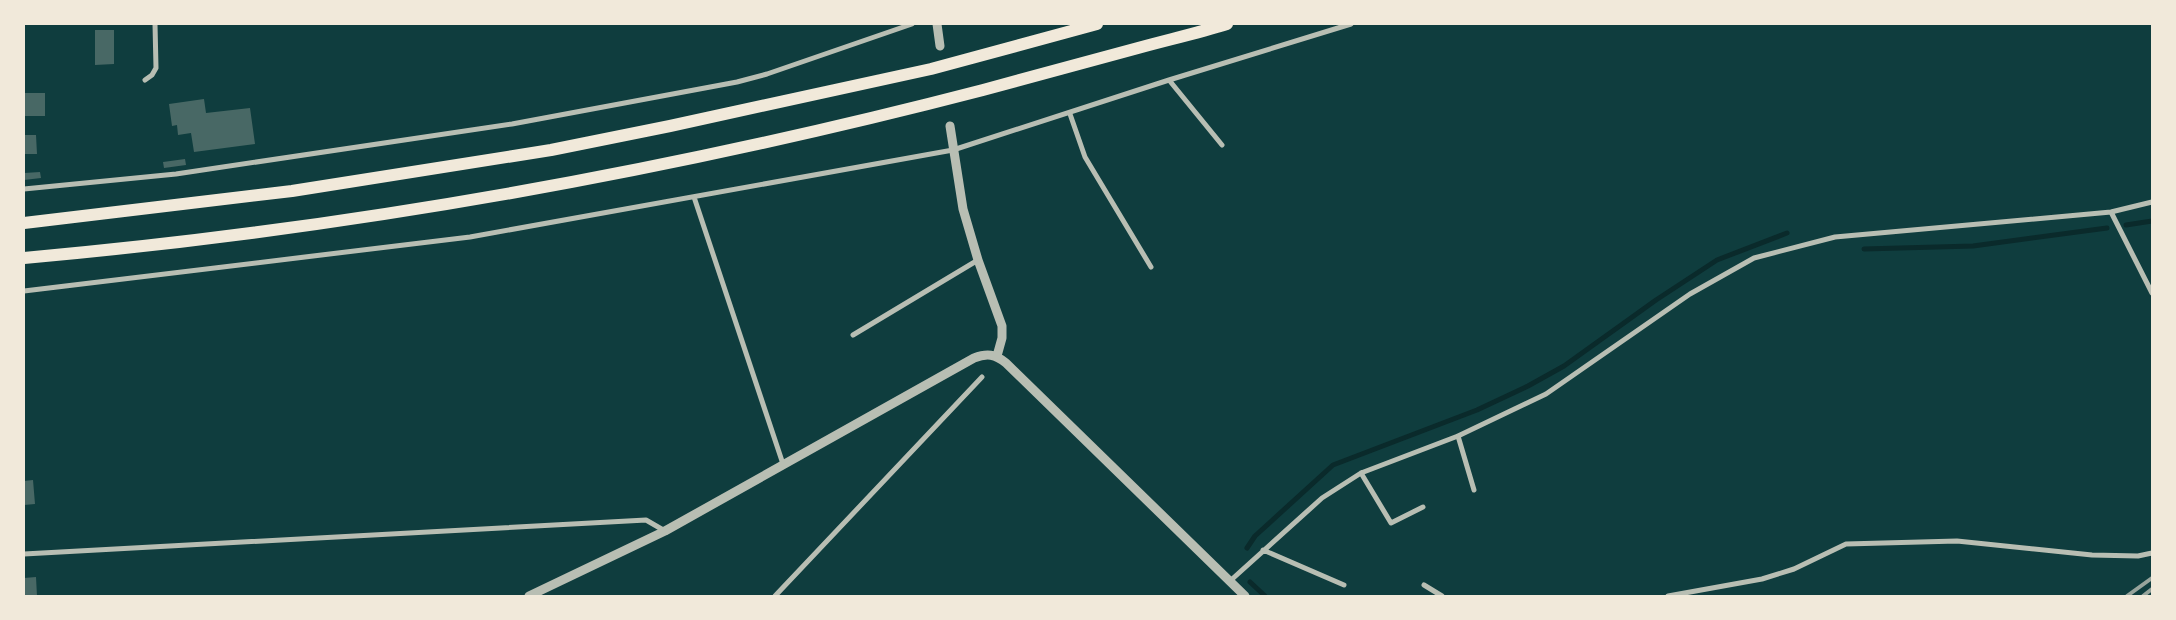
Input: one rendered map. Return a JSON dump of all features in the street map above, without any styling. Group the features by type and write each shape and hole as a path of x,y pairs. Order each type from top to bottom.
{"highway":[{"path":"24,223 292,191 551,150 931,69 1097,24"},
{"path":"24,258 148,247 300,228 547,187 723,152 866,120 1227,24"}],"street":[{"path":"145,80 152,75 156,68 154,24"},
{"path":"24,189 176,174 512,124 736,82 767,74 912,24"},
{"path":"937,24 940,46"},
{"path":"24,291 470,237 954,150 1351,24"},
{"path":"1170,80 1222,145"},
{"path":"1070,114 1085,157 1152,267"},
{"path":"950,126 963,209 978,260 1002,326 1002,338 997,356"},
{"path":"694,197 783,464"},
{"path":"1230,582 1322,498 1361,473 1458,436 1546,394 1690,294 1754,258 1835,237 2111,212 2152,202"},
{"path":"2111,212 2152,293"},
{"path":"853,335 978,260"},
{"path":"529,596 665,530 974,358 986,355 997,356 1245,596"},
{"path":"775,596 982,376"},
{"path":"1458,436 1474,490"},
{"path":"1361,473 1390,523 1423,507"},
{"path":"24,554 646,520 665,530"},
{"path":"1668,596 1762,579 1794,569 1846,544 1956,541 2092,554 2138,556 2152,553"},
{"path":"1263,550 1344,585"},
{"path":"1424,585 1442,596"}],"building":[{"path":"95,30 114,30 114,64 95,65"},
{"path":"24,93 45,93 45,116 24,116"},
{"path":"204,99 206,113 250,108 255,144 194,152 191,133 178,135 177,125 172,126 169,104"},
{"path":"24,135 36,135 37,154 24,154"},
{"path":"185,159 186,165 164,168 163,162"},
{"path":"40,172 41,178 24,180 24,173"},
{"path":"33,480 35,504 24,505 24,481"},
{"path":"36,577 37,596 24,596 24,578"}],"waterway":[{"path":"2126,225 2152,221"},
{"path":"1864,249 1973,246 2107,228"},
{"path":"1247,548 1255,536 1333,465 1477,410 1528,386 1564,366 1656,300 1717,260 1787,233"},
{"path":"1250,582 1265,596"}],"railway":[{"path":"2127,596 2152,578"},
{"path":"2143,596 2152,589"}]}
